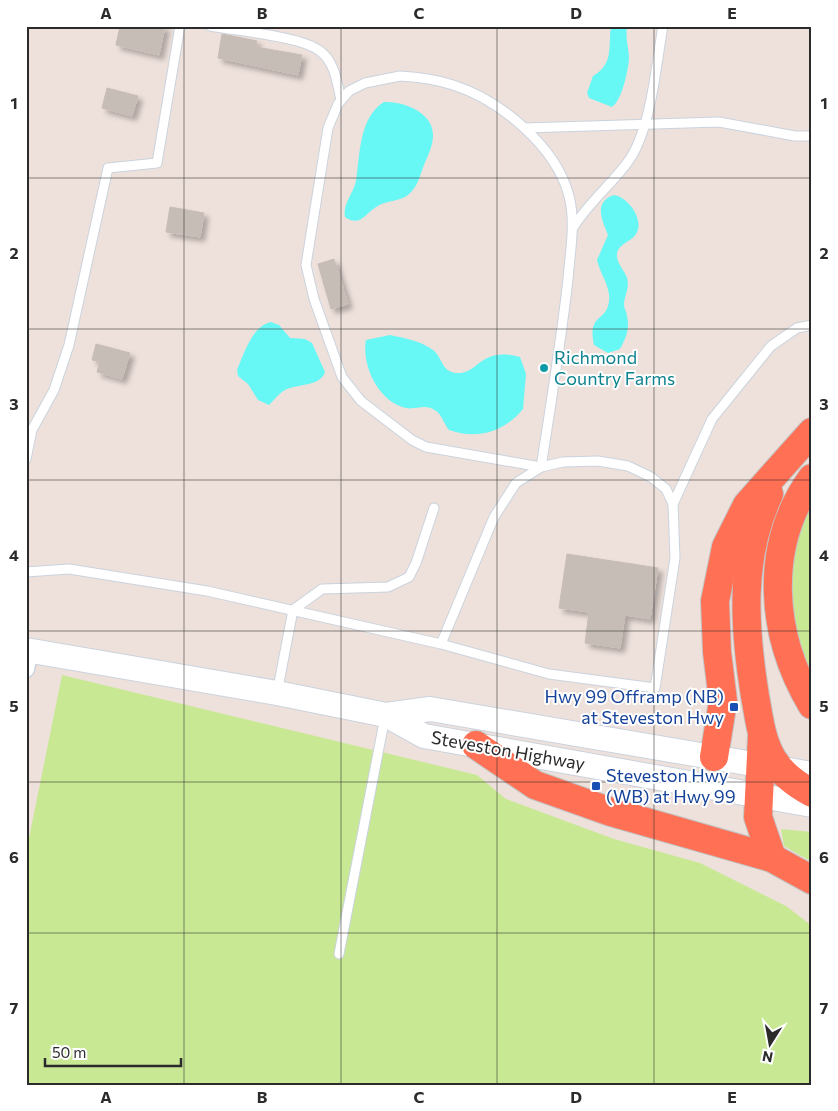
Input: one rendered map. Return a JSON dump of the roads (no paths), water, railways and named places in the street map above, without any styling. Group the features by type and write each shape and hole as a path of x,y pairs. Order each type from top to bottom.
{"highway":[{"path":"714,757 723,701 716,652 715,602 726,547 747,505 782,468 812,432"},
{"path":"772,858 760,825 757,796 769,766 748,654 745,603 751,551 761,512 782,468"},
{"path":"812,478 800,494 786,524 779,553 777,598 785,644 802,688 812,704"},
{"path":"476,745 535,785 611,812 772,858 812,880"},
{"path":"769,766 812,793"}],"main road":[{"name":"Steveston Highway","path":"28,657 277,693 386,715 424,736 757,796 812,804"},
{"name":"Steveston Highway","path":"386,715 430,709 812,774"}],"lane":[{"path":"26,459 32,430 54,390 69,345 108,168 156,163 180,26"},
{"path":"210,26 302,42 321,51 334,68 341,100"},
{"path":"573,228 585,208 628,162 640,141 663,26"},
{"path":"26,572 69,569 207,591 442,644 549,674 655,688 674,558 673,504 666,489 651,477 628,466 598,461 563,462 541,466 426,447 412,440 361,401 342,377 314,300 306,265 328,128 341,100 349,91 365,83 400,76 425,78 468,91 501,110 525,128 544,148 560,171 570,196 573,228 560,353 541,466 516,483 494,517 442,644"},
{"path":"525,128 719,122 795,136 812,136"},
{"path":"673,504 712,419 771,346 796,328 812,325"},
{"path":"277,693 293,610 322,588 388,587 409,577 416,563 434,508"},
{"path":"339,954 386,715"}],"water":[{"path":"611,26 627,26 626,35 629,59 622,92 612,107 589,98 587,93 593,76 600,71 607,60 610,48"},
{"path":"384,102 400,103 423,114 432,127 433,139 431,147 416,185 408,195 380,205 362,219 350,220 345,217 345,207 355,186 362,137 370,117"},
{"path":"614,195 625,200 634,210 637,216 638,228 636,234 621,246 617,253 618,260 628,282 624,305 628,329 620,349 608,353 594,345 593,328 605,312 609,301 607,286 597,260 608,235 602,218 601,207 607,198"},
{"path":"271,322 279,325 290,338 305,339 312,343 325,372 319,380 284,390 269,405 258,400 248,384 238,376 237,370 254,335 264,325"},
{"path":"390,335 423,344 436,353 447,370 456,373 470,370 496,355 520,357 526,374 523,409 516,417 499,428 480,434 470,434 449,430 440,415 428,407 406,408 396,405 380,391 374,382 369,371 365,350 366,340"}],"place":[{"name":"Richmond Country Farms","path":"544,368"},
{"name":"Hwy 99 Offramp (NB) at Steveston Hwy","path":"734,707"},
{"name":"Steveston Hwy (WB) at Hwy 99","path":"596,786"}]}
